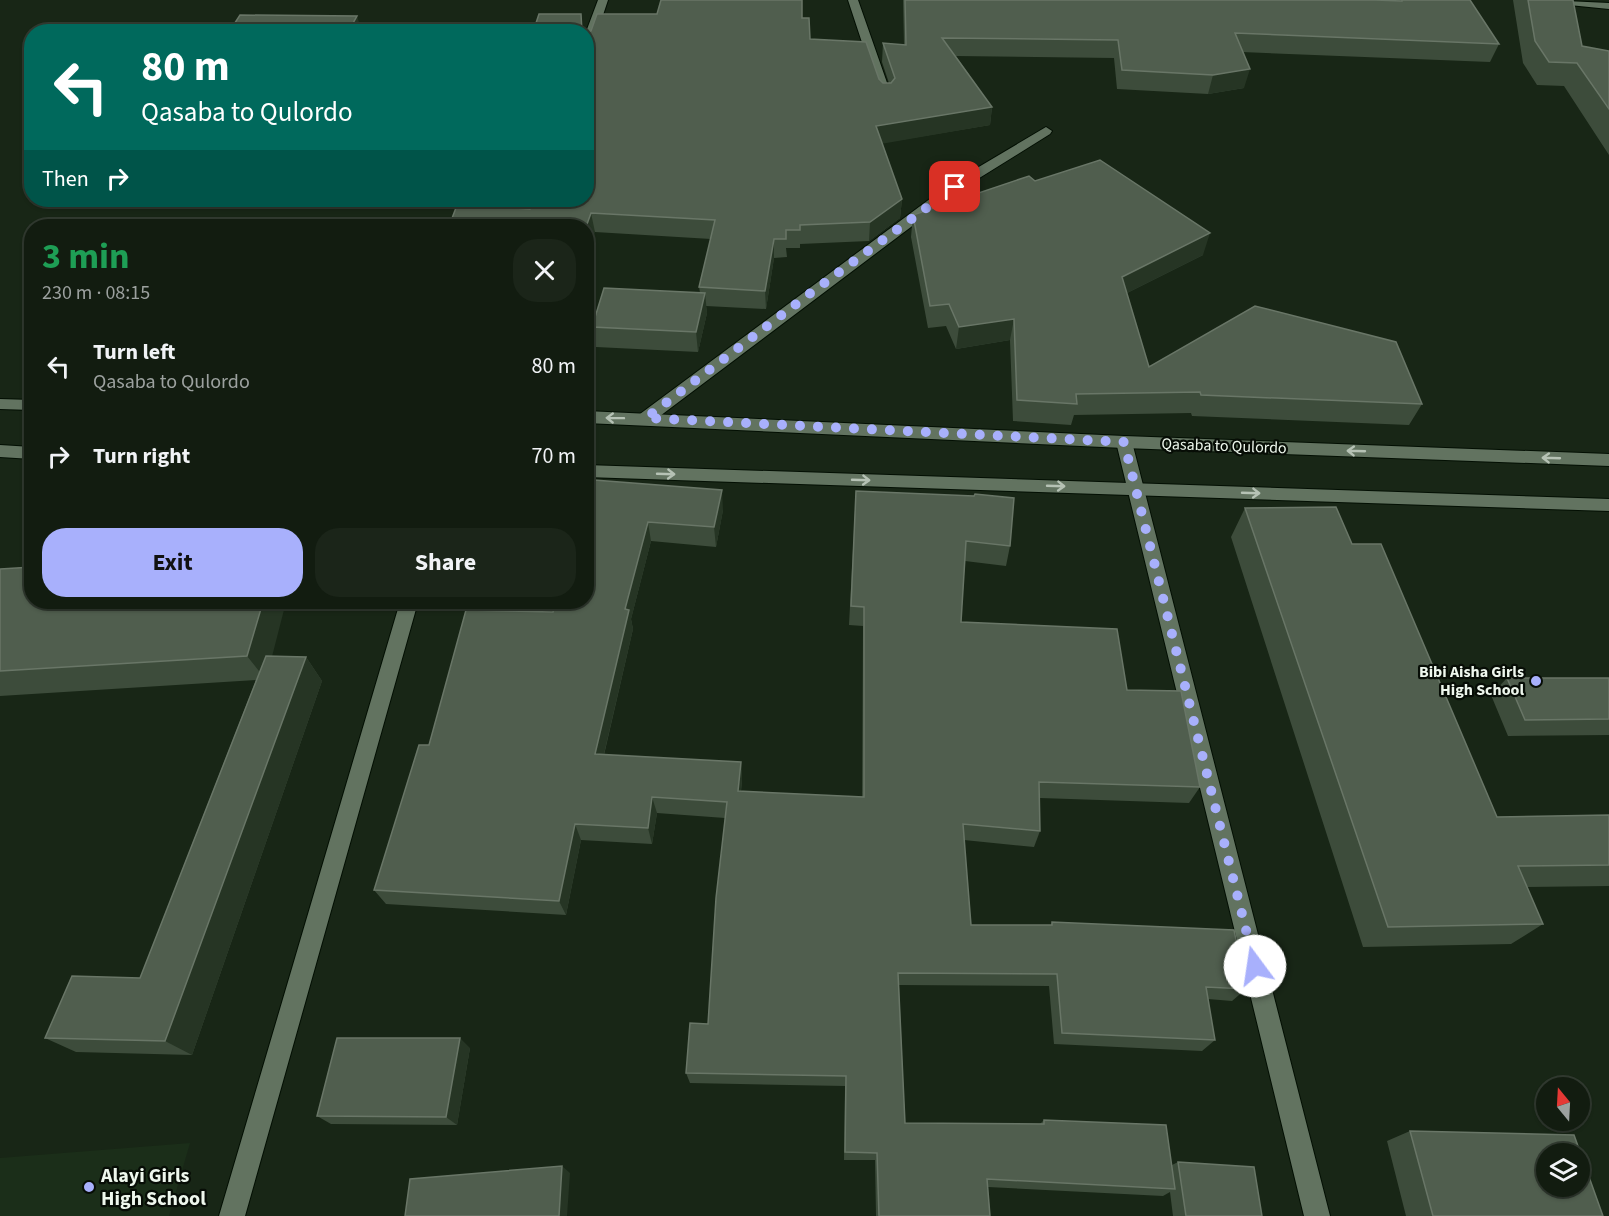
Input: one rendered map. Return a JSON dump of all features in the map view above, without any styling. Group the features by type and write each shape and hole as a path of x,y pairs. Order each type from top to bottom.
{"street":[{"path":"594,25 603,0"},
{"path":"853,0 886,97"},
{"path":"1549,0 1609,6"},
{"path":"646,418 955,187 1046,131"},
{"path":"0,404 24,405"},
{"name":"Qasaba to Qulordo","path":"594,417 1124,442 1609,460"},
{"path":"1124,442 1317,1216"},
{"path":"0,452 24,453"},
{"path":"594,471 1609,505"},
{"path":"232,1216 408,609"}],"shaded area":[{"name":"Alayi Girls High School","path":"190,1143 169,1216 0,1216 0,1158"}],"building":[{"path":"661,0 802,0 802,18 809,18 810,39 866,42 879,79 883,83 891,83 895,78 883,43 906,45 905,0 1470,0 1499,44 1235,33 1250,69 1213,75 1122,70 1118,40 942,38 992,107 876,126 902,199 870,222 800,225 800,230 786,230 786,239 774,239 765,291 699,287 715,220 591,213 589,219 452,219 456,207 530,209 531,207 594,207 593,24 597,14 657,14"},
{"path":"1528,0 1573,0 1582,46 1609,51 1609,109 1577,63 1549,62 1535,41"},
{"path":"539,14 581,14 582,24 536,24"},
{"path":"240,15 357,16 352,24 234,24"},
{"path":"1100,160 1210,233 1122,277 1149,367 1255,306 1396,342 1422,404 1201,395 1200,392 1076,394 1077,404 1017,400 1014,319 959,327 949,304 930,306 913,215 1029,176 1035,181"},
{"path":"604,288 705,293 696,332 594,327"},
{"path":"594,480 722,490 714,527 648,522 625,609 629,610 595,754 741,762 738,791 864,797 864,607 851,606 856,491 974,496 975,494 1014,498 1010,546 966,541 961,622 1117,629 1127,690 1181,691 1200,787 1039,782 1040,831 963,824 971,925 1052,925 1052,922 1234,930 1246,989 1206,987 1215,1040 1062,1033 1057,974 898,973 905,1123 1044,1124 1044,1120 1166,1125 1175,1189 987,1179 990,1216 879,1216 877,1153 845,1152 846,1076 686,1073 690,1023 708,1024 716,898 727,802 652,797 648,828 575,824 559,901 374,890 419,745 429,745 466,610 553,612 554,609 594,609"},
{"path":"1336,507 1352,544 1381,544 1497,817 1609,815 1609,865 1518,866 1543,924 1388,927 1245,508"},
{"path":"24,568 24,609 261,609 247,656 0,671 0,569"},
{"path":"266,656 306,657 165,1041 45,1038 72,976 140,978"},
{"path":"1507,678 1609,678 1609,719 1525,720"},
{"path":"337,1038 460,1038 446,1117 317,1116"},
{"path":"1410,1131 1574,1135 1577,1143 1536,1143 1536,1197 1590,1197 1590,1180 1603,1216 1433,1216"},
{"path":"1178,1162 1254,1167 1262,1216 1186,1216"},
{"path":"562,1166 559,1216 405,1216 410,1179"}],"place":[{"name":"Bibi Aisha Girls High School","path":"1536,681"},
{"name":"Alayi Girls High School","path":"89,1187"}],"route":[{"path":"955,187 646,418 1124,442 1255,966"}]}
